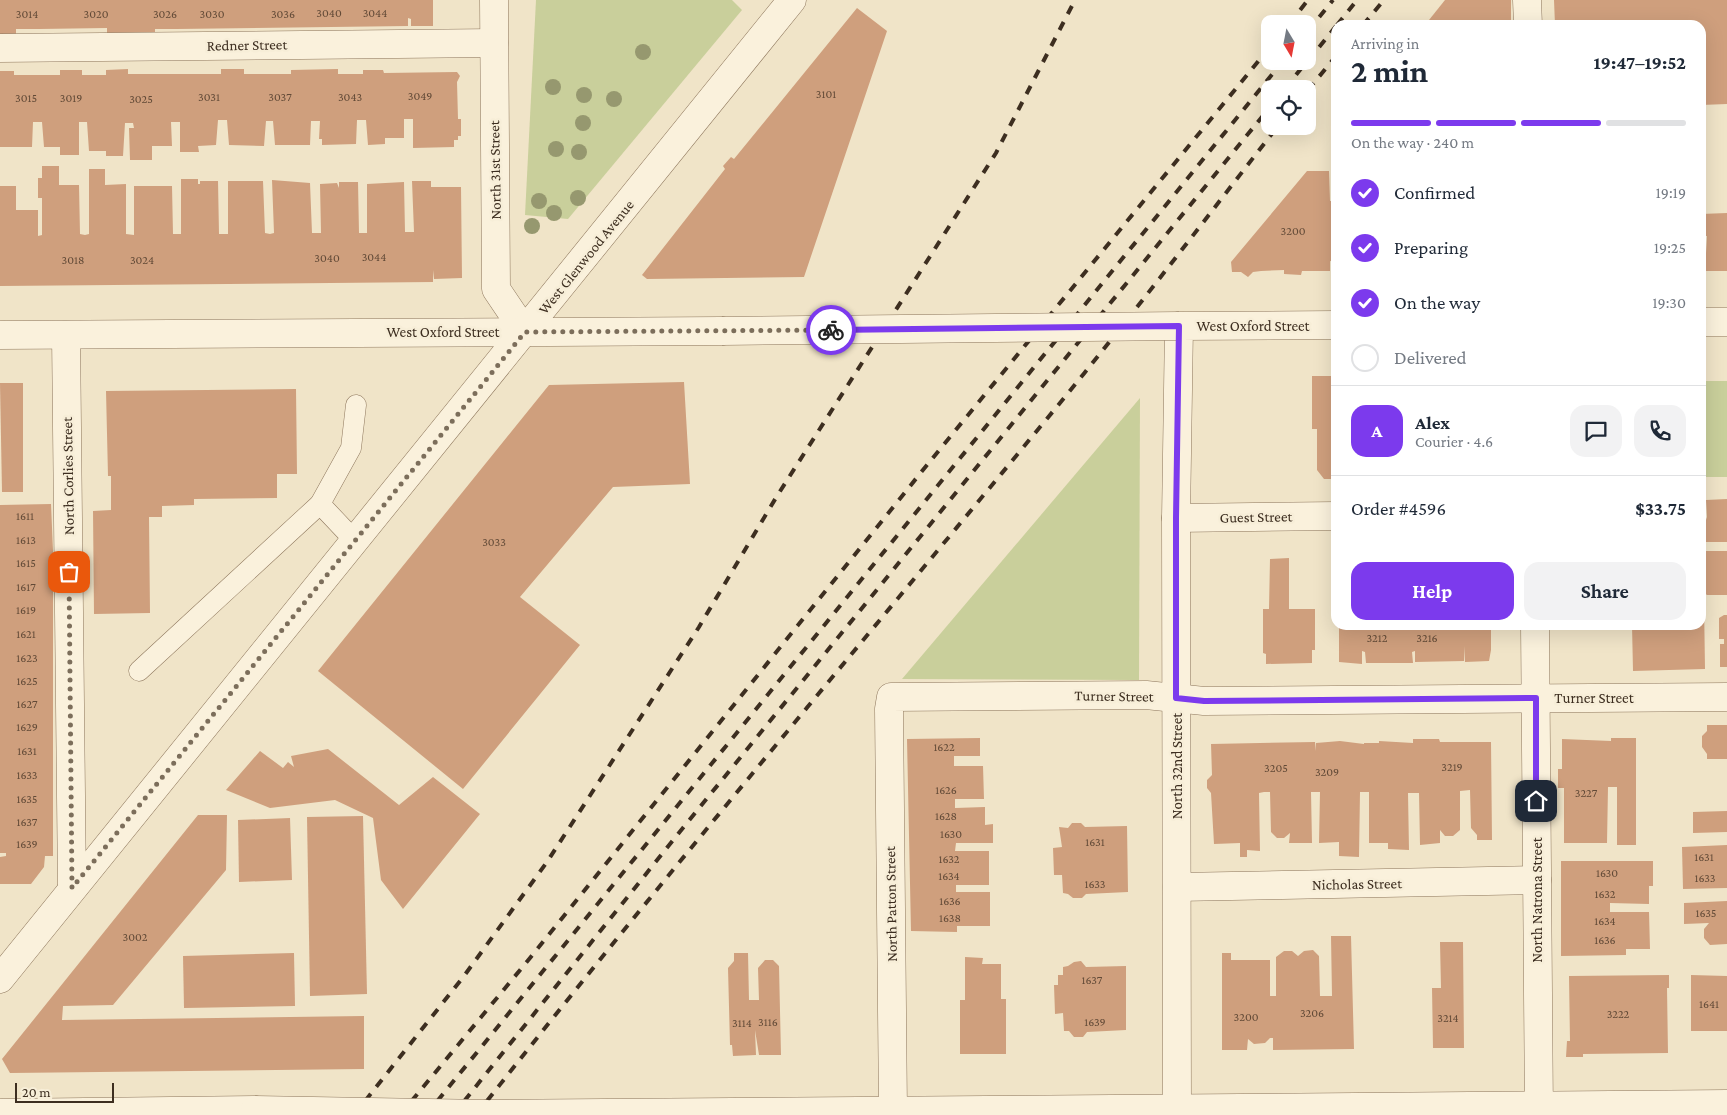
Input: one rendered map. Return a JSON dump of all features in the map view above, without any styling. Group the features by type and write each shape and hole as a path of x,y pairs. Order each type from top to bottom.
{"street":[{"name":"North 31st Street","path":"494,0 496,289 525,332"},
{"name":"West Glenwood Avenue","path":"0,979 792,0"},
{"path":"1527,0 1528,20"},
{"name":"Redner Street","path":"0,48 494,43"},
{"path":"1706,322 1727,322"},
{"name":"West Oxford Street","path":"0,335 1331,325"},
{"name":"North 32nd Street","path":"1177,1112 1176,518 1179,326"},
{"name":"North Corlies Street","path":"66,334 72,888"},
{"name":"Guest Street","path":"1176,518 1331,516"},
{"name":"North Natrona Street","path":"1535,630 1539,1110"},
{"name":"Turner Street","path":"891,697 1146,695 1204,701 1727,697"},
{"name":"North Patton Street","path":"891,697 889,709 893,1111"},
{"name":"Nicholas Street","path":"1177,887 1537,880"},
{"path":"0,1113 255,1110 499,1114 893,1111 1608,1110 1727,1104"}],"lane":[{"path":"139,672 320,504 351,448 356,405"},
{"path":"320,504 355,541"}],"green space":[{"path":"536,0 732,0 742,10 568,219 525,215"},
{"path":"1706,381 1727,381 1727,477 1706,477"},
{"path":"1140,398 1139,680 902,679"}],"building":[{"path":"0,0 433,0 433,26 411,26 411,19 408,18 408,26 155,29 155,32 107,34 107,28 16,29 16,35 0,35"},
{"path":"1445,0 1511,0 1511,20 1429,20"},
{"path":"1554,0 1727,0 1727,104 1706,105 1706,20 1555,20"},
{"path":"857,8 887,31 804,277 647,279 642,275 725,169 723,166 731,157 734,159"},
{"path":"128,69 128,74 221,74 221,69 244,69 244,74 291,74 291,70 338,69 338,74 363,74 363,70 383,70 384,73 457,72 460,76 457,82 458,119 461,119 461,136 458,136 458,140 454,140 454,147 413,148 413,119 404,119 404,138 385,138 385,144 368,145 366,120 357,120 356,144 322,145 322,139 319,139 320,121 311,121 310,145 275,145 273,121 266,121 264,146 229,145 227,120 218,120 216,145 198,146 199,152 180,152 180,122 171,122 172,146 152,146 152,160 130,160 129,128 134,128 133,123 125,123 123,156 106,156 106,151 89,151 87,122 79,122 79,155 60,155 60,147 44,147 42,122 33,122 32,147 0,147 0,71 14,71 14,75 60,75 60,70 82,70 82,75 106,75 106,70"},
{"path":"42,166 59,166 59,185 79,185 80,234 85,235 89,234 89,169 105,169 105,185 126,184 126,234 134,235 134,186 172,186 173,234 181,234 181,179 198,179 198,184 200,184 200,181 218,181 219,234 228,234 228,181 263,181 265,233 270,234 274,233 272,180 310,183 312,233 321,233 320,184 337,183 339,188 339,182 358,182 359,233 367,233 367,184 404,182 405,232 414,232 412,181 431,181 431,187 461,187 462,278 434,279 433,270 433,282 0,286 0,186 16,186 16,210 38,210 38,236 42,235 42,198 38,198 38,178 42,178"},
{"path":"1307,171 1329,171 1331,201 1330,271 1302,271 1301,275 1284,274 1284,270 1261,271 1253,272 1248,277 1241,272 1232,272 1231,262"},
{"path":"1727,213 1727,271 1706,271 1706,214"},
{"path":"1312,376 1331,376 1331,479 1324,479 1317,470 1317,429 1312,429"},
{"path":"684,382 690,484 613,487 520,597 580,645 463,789 318,671 549,385"},
{"path":"0,383 23,383 23,492 2,492"},
{"path":"296,389 297,474 277,474 277,498 194,499 194,505 162,506 162,517 149,517 150,613 94,614 93,511 111,510 111,476 108,476 106,391"},
{"path":"1727,499 1727,542 1706,542 1706,500"},
{"path":"51,504 53,551 53,856 45,856 44,867 31,884 0,884 0,857 6,856 6,853 0,853 0,505"},
{"path":"1706,551 1727,551 1727,595 1706,594"},
{"path":"1289,558 1289,609 1315,609 1315,650 1312,650 1312,663 1266,664 1266,654 1263,653 1263,609 1269,609 1270,559"},
{"path":"1727,615 1727,667 1720,667 1720,644 1724,644 1724,639 1719,639 1719,618"},
{"path":"1339,630 1491,630 1489,661 1465,662 1464,646 1464,661 1415,662 1415,651 1412,652 1413,663 1366,663 1365,652 1362,651 1362,664 1339,662"},
{"path":"1632,630 1704,630 1705,669 1633,671"},
{"path":"1707,725 1727,725 1727,759 1707,759 1707,754 1702,747 1702,736 1707,731"},
{"path":"980,738 980,756 954,756 954,766 983,766 984,799 955,799 955,808 985,807 985,825 993,824 993,843 956,843 955,851 989,851 989,885 956,885 956,892 990,892 990,926 957,926 957,932 911,931 907,739"},
{"path":"1611,738 1636,738 1636,845 1617,845 1617,787 1608,787 1607,843 1564,843 1564,788 1558,788 1558,769 1562,769 1562,739 1611,741"},
{"path":"1413,739 1439,739 1440,742 1491,742 1492,840 1477,840 1477,835 1471,828 1470,790 1460,791 1460,830 1453,836 1445,836 1440,830 1440,843 1420,845 1419,793 1408,793 1409,850 1388,849 1388,843 1369,843 1369,792 1360,792 1359,857 1339,856 1339,842 1319,843 1320,792 1311,792 1312,843 1289,843 1290,833 1284,838 1277,838 1271,832 1270,792 1264,792 1259,793 1260,851 1247,850 1247,857 1240,857 1240,843 1214,844 1211,793 1207,788 1207,780 1212,775 1211,744 1315,742 1316,751 1316,743 1340,741 1364,744 1379,743 1379,741 1413,743"},
{"path":"328,749 399,805 433,777 480,814 403,909 381,880 373,818 335,800 270,808 226,790 260,751 283,768 288,762 294,767 291,756"},
{"path":"1727,811 1727,832 1693,833 1693,812"},
{"path":"198,815 227,815 226,870 113,1005 63,1006 62,1020 364,1016 364,1069 10,1073 2,1059"},
{"path":"363,816 367,994 310,996 307,817"},
{"path":"290,818 292,880 239,882 238,820"},
{"path":"1072,823 1081,823 1085,827 1127,826 1128,892 1086,894 1082,898 1073,898 1063,893 1062,875 1054,875 1053,848 1062,847 1059,827 1068,828"},
{"path":"1727,845 1727,888 1683,889 1682,847"},
{"path":"1561,861 1653,861 1653,886 1649,886 1649,904 1610,903 1610,912 1649,912 1650,949 1626,949 1626,955 1561,956"},
{"path":"1727,901 1727,944 1710,945 1704,938 1704,929 1709,923 1684,924 1684,903"},
{"path":"1331,936 1351,936 1354,1049 1273,1050 1273,1038 1270,1038 1265,1043 1254,1044 1248,1039 1247,1050 1222,1050 1222,953 1231,953 1231,960 1270,960 1270,996 1276,996 1276,957 1284,951 1292,951 1298,956 1304,951 1313,950 1319,956 1320,996 1332,996"},
{"path":"1440,942 1463,942 1464,1048 1433,1048 1432,988 1441,988"},
{"path":"294,953 295,1006 184,1008 183,956"},
{"path":"734,953 748,953 749,1000 759,1000 758,968 765,960 773,960 779,966 781,1055 759,1055 755,1030 756,1055 733,1056 732,1045 730,1045 728,968 734,961"},
{"path":"965,957 983,958 982,964 1001,964 1001,999 1006,999 1006,1054 960,1054 960,1000 965,1000"},
{"path":"1081,961 1086,967 1126,966 1126,1030 1087,1032 1083,1037 1074,1037 1069,1031 1064,1031 1063,1013 1055,1014 1054,985 1058,985 1058,975 1063,975 1063,967"},
{"path":"1669,975 1669,988 1667,988 1668,1053 1583,1054 1583,1057 1566,1057 1567,1041 1570,1041 1569,976"},
{"path":"1691,975 1727,976 1727,1031 1691,1031"}],"railway":[{"path":"354,1115 464,976 547,862 699,627 777,496 996,153 1075,0"},
{"path":"1296,15 1308,0"},
{"path":"1316,21 1333,0"},
{"path":"1341,20 1357,0"},
{"path":"1367,20 1384,0"},
{"path":"1316,51 1331,32"},
{"path":"400,1115 530,958 927,465 1261,58"},
{"path":"1316,80 1331,62"},
{"path":"426,1115 1276,70"},
{"path":"1292,80 1300,70"},
{"path":"453,1115 678,834 1261,118"},
{"path":"476,1115 685,855 1071,390 1271,135"}],"way so far":[{"path":"69,572 72,888 525,332 588,330 831,330"}],"route":[{"path":"831,330 1179,326 1176,698 1204,701 1536,698 1536,801"}]}
